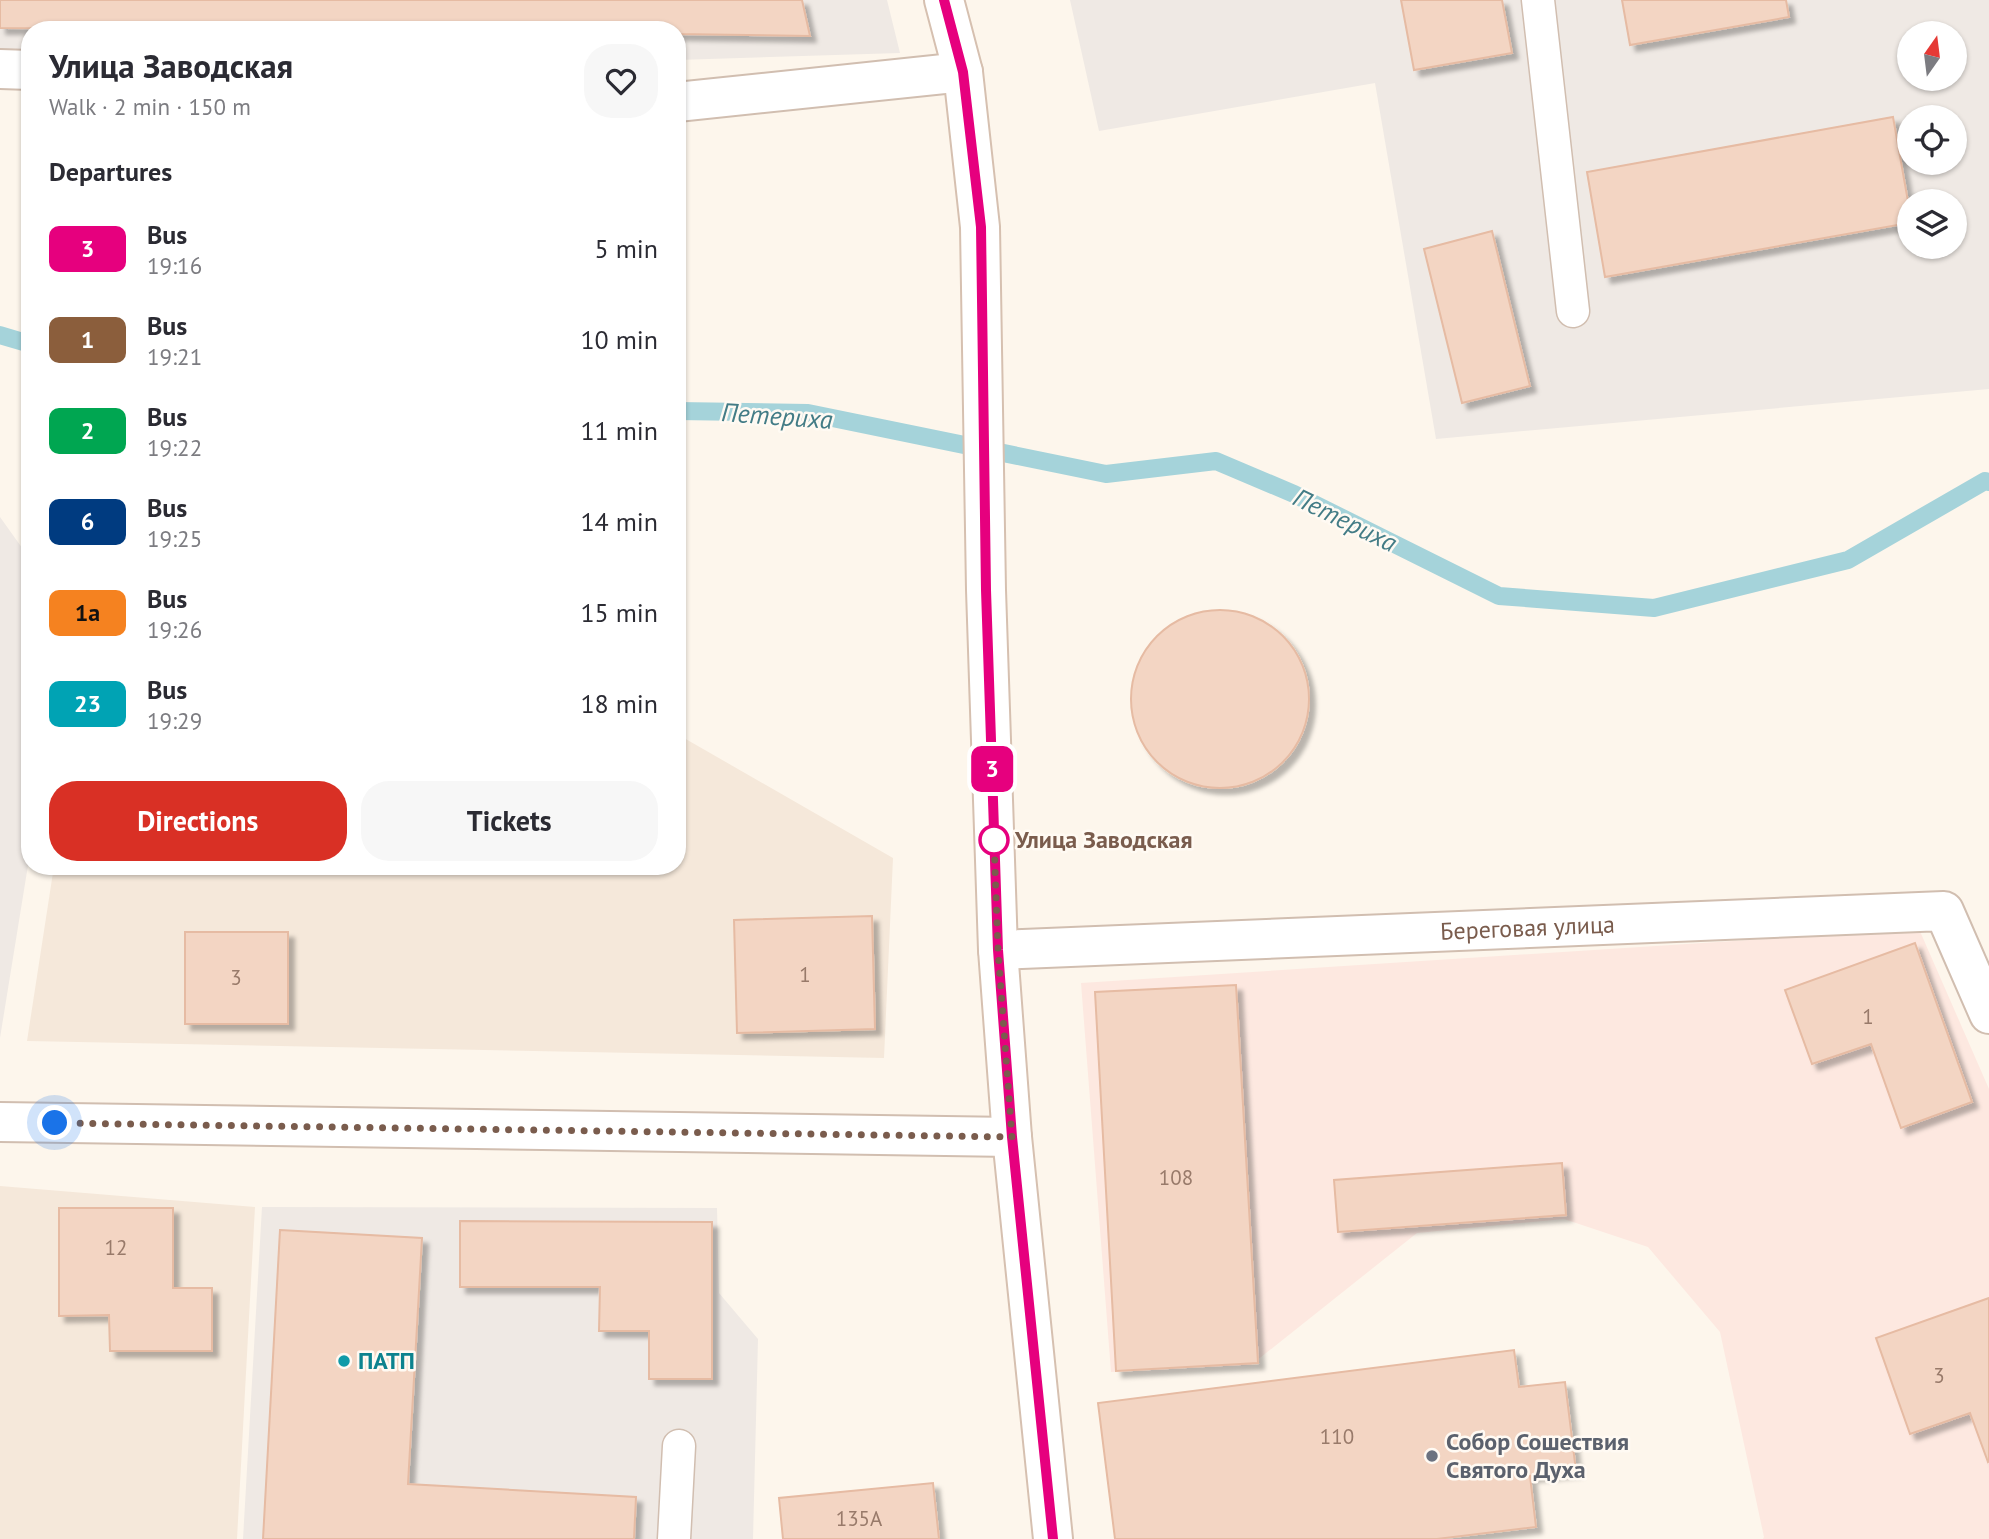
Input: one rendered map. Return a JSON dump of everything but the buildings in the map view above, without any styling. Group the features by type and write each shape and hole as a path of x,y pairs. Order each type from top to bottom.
{"street":[{"path":"944,0 963,72 981,227 986,590 998,950 1012,1137 1053,1539"},
{"path":"0,69 21,70"},
{"path":"686,101 963,72"},
{"name":"Береговая улица","path":"998,950 1944,911 1989,1014"},
{"path":"0,1122 1012,1137"}],"lane":[{"path":"1538,0 1573,312"},
{"path":"674,1539 679,1446"}],"shaded area":[{"path":"0,0 887,0 900,53 686,60 686,21 21,21 21,51 0,51"},
{"path":"1070,0 1989,0 1989,389 1436,439 1375,83 1099,131"},
{"path":"0,517 21,546 21,875 26,875 0,1038"},
{"path":"686,739 893,858 884,1058 27,1041 53,875 686,875"},
{"path":"1919,929 1989,1089 1989,1539 1763,1539 1720,1332 1648,1247 1564,1219 1417,1233 1251,1365 1111,1372 1081,983"},
{"path":"0,1186 255,1207 237,1539 0,1539"},
{"path":"262,1207 717,1208 719,1293 758,1339 753,1539 243,1539"}],"waterway":[{"name":"Петериха","path":"0,335 21,341"},
{"name":"Петериха","path":"686,411 808,413 1106,474 1216,461 1294,494 1499,596 1654,608 1848,560 1985,481 1989,482"}],"bus line":[{"name":"3","path":"944,0 963,72 981,227 986,590 998,950 1012,1137 1053,1539"}],"place":[{"name":"Улица Заводская","path":"994,840"},
{"name":"ПАТП","path":"344,1361"},
{"name":"Собор Сошествия Святого Духа","path":"1432,1456"}],"route":[{"path":"55,1123 1012,1137 998,950 994,840"}]}
